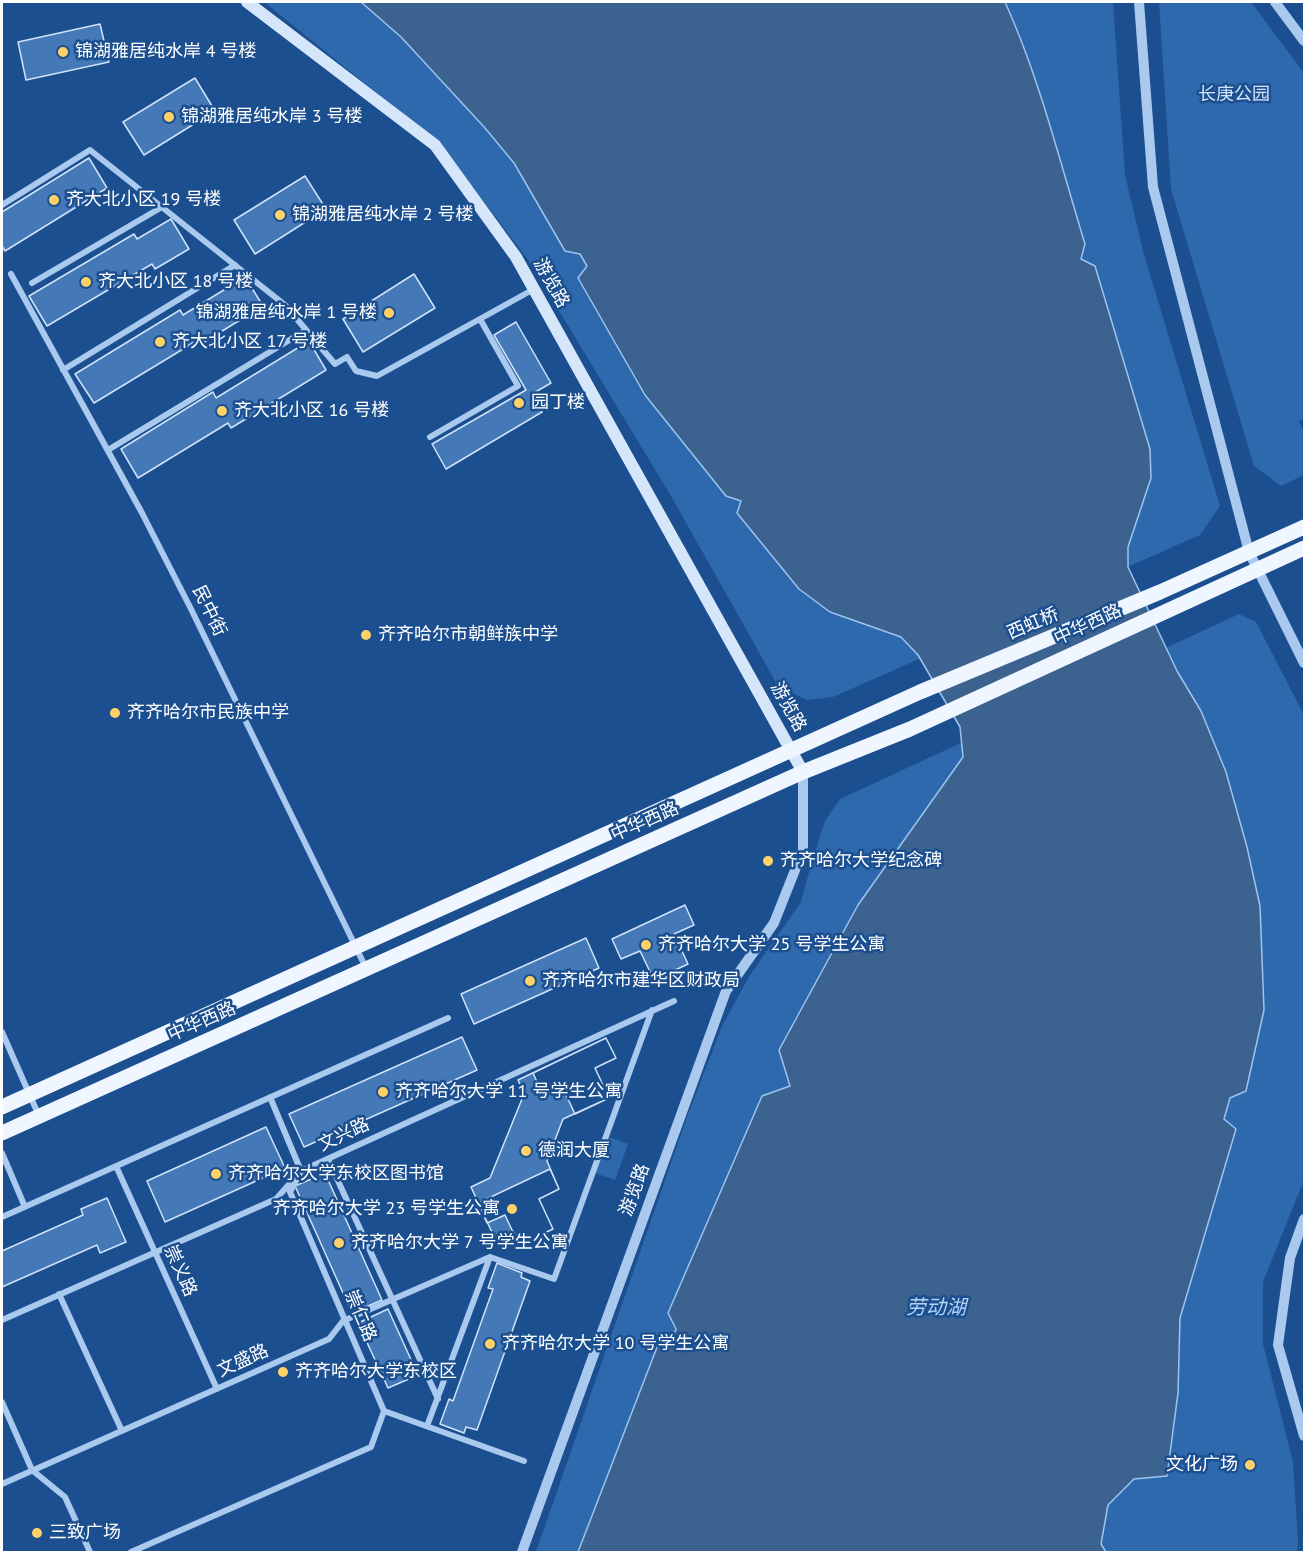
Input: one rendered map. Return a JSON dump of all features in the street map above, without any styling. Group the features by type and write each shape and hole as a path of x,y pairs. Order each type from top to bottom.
{"main road":[{"name":"游览路","path":"247,2 435,145 516,256 803,772"},
{"path":"1249,552 1305,527"},
{"name":"中华西路","path":"2,1134 803,772 910,729 1305,548"},
{"name":"西虹桥","path":"920,692 1160,592 1249,552"},
{"name":"中华西路","path":"2,1107 920,692"}],"street":[{"path":"1139,2 1153,187 1249,552 1305,663"},
{"path":"1275,2 1305,41"},
{"path":"2,204 90,150 285,305 334,364 347,357 356,371 377,376 534,289"},
{"path":"32,283 162,207"},
{"path":"63,370 235,265"},
{"name":"民中街","path":"10,274 108,450 191,609 366,969"},
{"path":"430,437 518,386 480,319"},
{"path":"108,450 306,330"},
{"name":"游览路","path":"522,1552 726,991 774,923 803,850 803,772"},
{"name":"文兴路","path":"2,1320 276,1199 301,1171 674,1001"},
{"path":"427,1426 490,1257 554,1279 652,1010"},
{"path":"2,1217 448,1018"},
{"path":"2,1032 39,1117"},
{"path":"270,1097 301,1171"},
{"path":"2,1153 25,1207"},
{"path":"328,1159 438,1399"},
{"name":"崇义路","path":"116,1166 217,1389"},
{"name":"崇仁路","path":"301,1171 290,1192 384,1411"},
{"path":"1305,1219 1290,1258 1278,1345 1305,1436"},
{"name":"文盛路","path":"2,1484 329,1339 345,1320 490,1257"},
{"path":"59,1294 122,1431"},
{"path":"2,1402 32,1470 65,1497 90,1552"},
{"path":"131,1552 370,1447 384,1411 524,1461"}],"green space":[{"path":"264,2 1113,2 1125,175 1143,251 1220,506 1200,535 833,697 807,700 778,686 671,496 529,261 440,144"},
{"name":"长庚公园","path":"1159,2 1251,2 1304,73 1304,419 1299,421 1304,433 1304,475 1281,486 1254,466 1171,189"},
{"path":"1239,614 1256,622 1304,715 1304,1180 1263,1282 1263,1344 1293,1462 1297,1552 536,1552 688,1114 723,1024 750,975 801,902 825,821 840,799"},
{"path":"609,1137 628,1144 615,1180 595,1173"}],"water":[{"name":"劳动湖","path":"361,2 1005,2 1029,61 1058,152 1085,244 1081,259 1095,266 1150,449 1151,478 1128,547 1128,567 1177,671 1201,711 1226,772 1247,847 1260,906 1264,1010 1246,1091 1230,1098 1224,1119 1236,1129 1180,1318 1178,1393 1167,1476 1134,1479 1108,1505 1101,1544 1106,1552 578,1552 659,1342 672,1339 676,1329 668,1313 762,1096 790,1086 779,1050 858,905 963,757 960,727 918,655 901,637 830,612 799,589 737,513 741,501 726,496 645,395 578,278 587,266 580,254 565,251 514,163 401,37"}],"building":[{"name":"锦湖雅居纯水岸 4 号楼","path":"100,24 109,62 26,80 18,42"},
{"name":"锦湖雅居纯水岸 3 号楼","path":"195,78 215,111 144,155 123,122"},
{"name":"齐大北小区 19 号楼","path":"89,158 107,188 5,251 2,246 2,212"},
{"name":"锦湖雅居纯水岸 2 号楼","path":"305,176 326,209 255,254 234,220"},
{"name":"齐大北小区 18 号楼","path":"171,219 189,249 155,269 152,264 47,326 29,296 134,234 137,239"},
{"name":"锦湖雅居纯水岸 1 号楼","path":"414,274 435,308 363,352 343,319"},
{"name":"齐大北小区 17 号楼","path":"245,277 263,306 201,344 198,340 94,403 75,374 180,310 183,315"},
{"name":"园丁楼","path":"516,322 551,383 532,394 542,412 446,469 432,444 526,390 494,335"},
{"name":"齐大北小区 16 号楼","path":"309,341 326,370 231,428 228,423 138,478 121,449 213,392 216,398"},
{"name":"齐齐哈尔大学 25 号学生公寓","path":"685,905 694,925 674,934 688,964 654,980 640,951 621,959 612,939"},
{"name":"齐齐哈尔市建华区财政局","path":"586,938 599,968 474,1024 461,994"},
{"name":"齐齐哈尔大学 11 号学生公寓","path":"462,1037 477,1070 304,1147 289,1114"},
{"path":"606,1038 616,1058 595,1068 609,1098 575,1114 561,1084 542,1093 533,1073"},
{"name":"德润大厦","path":"606,1038 616,1058 595,1068 609,1098 563,1119 547,1161 559,1189 539,1199 553,1229 519,1245 513,1231 495,1239 471,1187 490,1178 524,1094 518,1080"},
{"name":"齐齐哈尔大学东校区图书馆","path":"266,1127 285,1168 165,1222 147,1181"},
{"name":"齐齐哈尔大学 23 号学生公寓","path":"550,1169 559,1189 539,1199 553,1229 519,1245 505,1215 487,1223 478,1203"},
{"name":"齐齐哈尔大学 7 号学生公寓","path":"325,1173 382,1300 352,1313 295,1186"},
{"path":"107,1198 126,1242 100,1253 97,1245 2,1287 2,1251 83,1215 81,1209"},
{"name":"齐齐哈尔大学 10 号学生公寓","path":"497,1263 522,1273 521,1277 530,1281 477,1430 466,1427 464,1433 440,1424 449,1399 453,1401 493,1289 488,1288"},
{"path":"388,1309 418,1375 388,1388 358,1323"}],"place":[{"name":"锦湖雅居纯水岸 4 号楼","path":"63,52"},
{"name":"锦湖雅居纯水岸 3 号楼","path":"169,117"},
{"name":"齐大北小区 19 号楼","path":"54,200"},
{"name":"锦湖雅居纯水岸 2 号楼","path":"280,215"},
{"name":"齐大北小区 18 号楼","path":"86,282"},
{"name":"锦湖雅居纯水岸 1 号楼","path":"389,313"},
{"name":"齐大北小区 17 号楼","path":"160,342"},
{"name":"园丁楼","path":"519,403"},
{"name":"齐大北小区 16 号楼","path":"222,411"},
{"name":"齐齐哈尔市朝鲜族中学","path":"366,635"},
{"name":"齐齐哈尔市民族中学","path":"115,713"},
{"name":"齐齐哈尔大学纪念碑","path":"768,861"},
{"name":"齐齐哈尔大学 25 号学生公寓","path":"646,945"},
{"name":"齐齐哈尔市建华区财政局","path":"530,981"},
{"name":"齐齐哈尔大学 11 号学生公寓","path":"383,1092"},
{"name":"德润大厦","path":"526,1151"},
{"name":"齐齐哈尔大学东校区图书馆","path":"216,1174"},
{"name":"齐齐哈尔大学 23 号学生公寓","path":"512,1209"},
{"name":"齐齐哈尔大学 7 号学生公寓","path":"339,1243"},
{"name":"齐齐哈尔大学 10 号学生公寓","path":"490,1344"},
{"name":"齐齐哈尔大学东校区","path":"283,1372"},
{"name":"文化广场","path":"1250,1465"},
{"name":"三致广场","path":"37,1533"}]}
